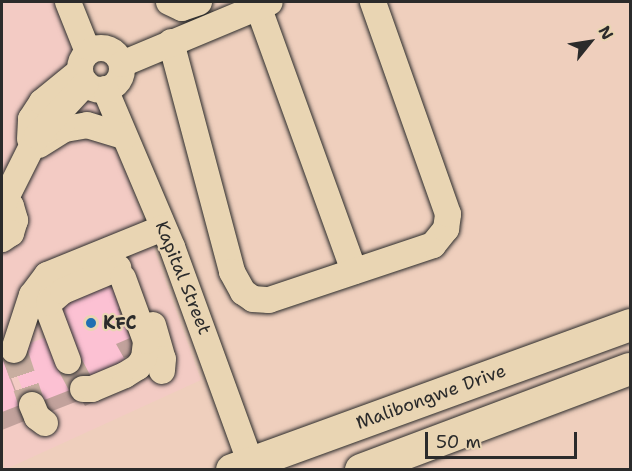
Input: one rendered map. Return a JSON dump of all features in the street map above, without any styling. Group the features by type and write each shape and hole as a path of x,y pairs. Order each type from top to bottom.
{"main road":[{"name":"Malibongwe Drive","path":"245,467 630,325"},
{"path":"361,470 630,369"}],"street":[{"name":"Kapital Street","path":"68,2 90,74 124,136 205,334 245,467"},
{"path":"169,2 182,8 199,2"},
{"path":"166,44 232,272 243,292 253,299 269,300 433,245 442,234 447,222 448,214 374,2"},
{"path":"122,64 264,4 354,271"},
{"path":"2,239 11,233 15,220 11,206 3,200 42,131 90,74 94,49 108,49 114,52 122,64 120,77 111,87 90,74"},
{"path":"31,150 51,135 76,126 97,126 124,136"},
{"path":"68,361 49,310 49,303 63,291 117,265 163,228"},
{"path":"14,350 20,327 39,283 47,275 117,265"},
{"path":"117,265 143,291 163,359 162,371"},
{"path":"83,389 92,389 124,375 138,367 144,358 146,341 117,265"}],"shaded area":[{"path":"2,2 62,2 126,170 201,380 4,470"}],"building":[{"name":"KFC","path":"113,280 122,307 118,309 130,338 116,344 129,367 29,406 8,352 51,335 50,302"},
{"path":"2,358 20,405 2,412"}],"tunnel":[{"path":"14,350 32,405"},
{"path":"68,361 83,389"}],"place":[{"name":"KFC","path":"91,323"}]}
